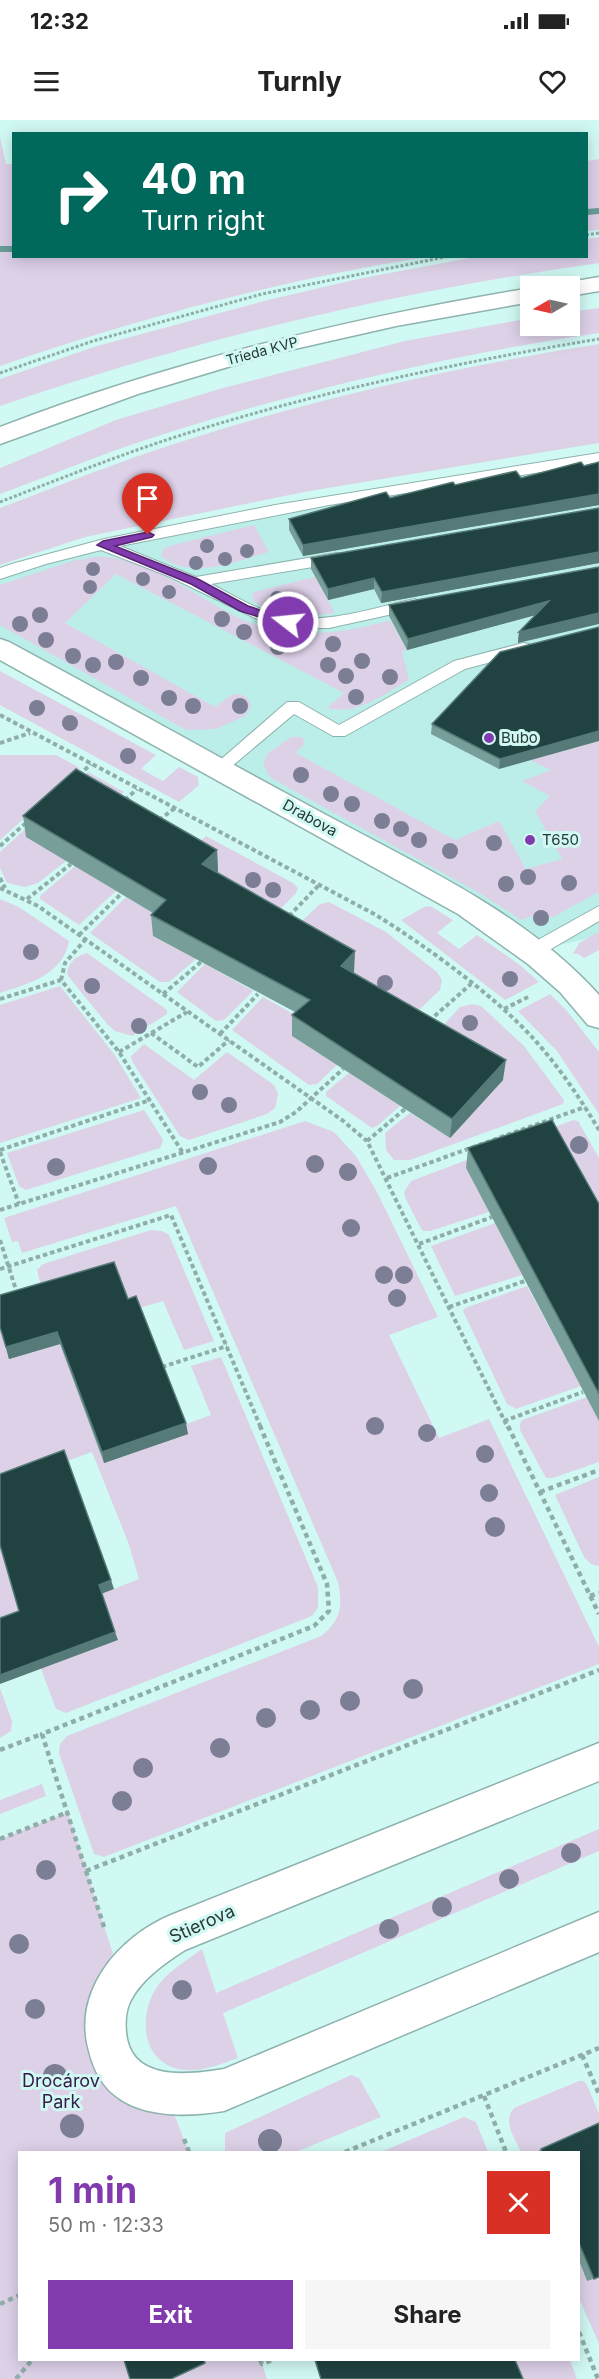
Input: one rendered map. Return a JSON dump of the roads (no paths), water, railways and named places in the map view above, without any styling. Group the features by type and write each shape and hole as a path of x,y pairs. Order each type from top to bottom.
{"street":[{"path":"580,287 599,284"},
{"name":"Trieda KVP","path":"0,436 141,385 234,358 328,333 520,297"},
{"name":"Drabova","path":"0,648 459,901 533,951 579,990 599,1016"},
{"name":"Stierova","path":"599,1762 171,1935 135,1962 112,1993 106,2020 108,2049 117,2067 129,2080 141,2088 183,2096 224,2090 599,1932"}],"lane":[{"path":"0,574 28,563 240,515 599,458"},
{"path":"103,545 195,582 244,608 288,622 324,622 429,602"},
{"path":"195,582 356,555"},
{"path":"219,768 293,706 339,732 460,664 534,645"},
{"path":"533,951 599,913"}],"waterway":[{"path":"588,212 599,211"},
{"path":"0,249 12,249"}],"place":[{"name":"Bubo","path":"489,738"},
{"name":"T650","path":"530,840"}],"park label":[{"name":"Drocárov Park","path":"61,2091"}]}
